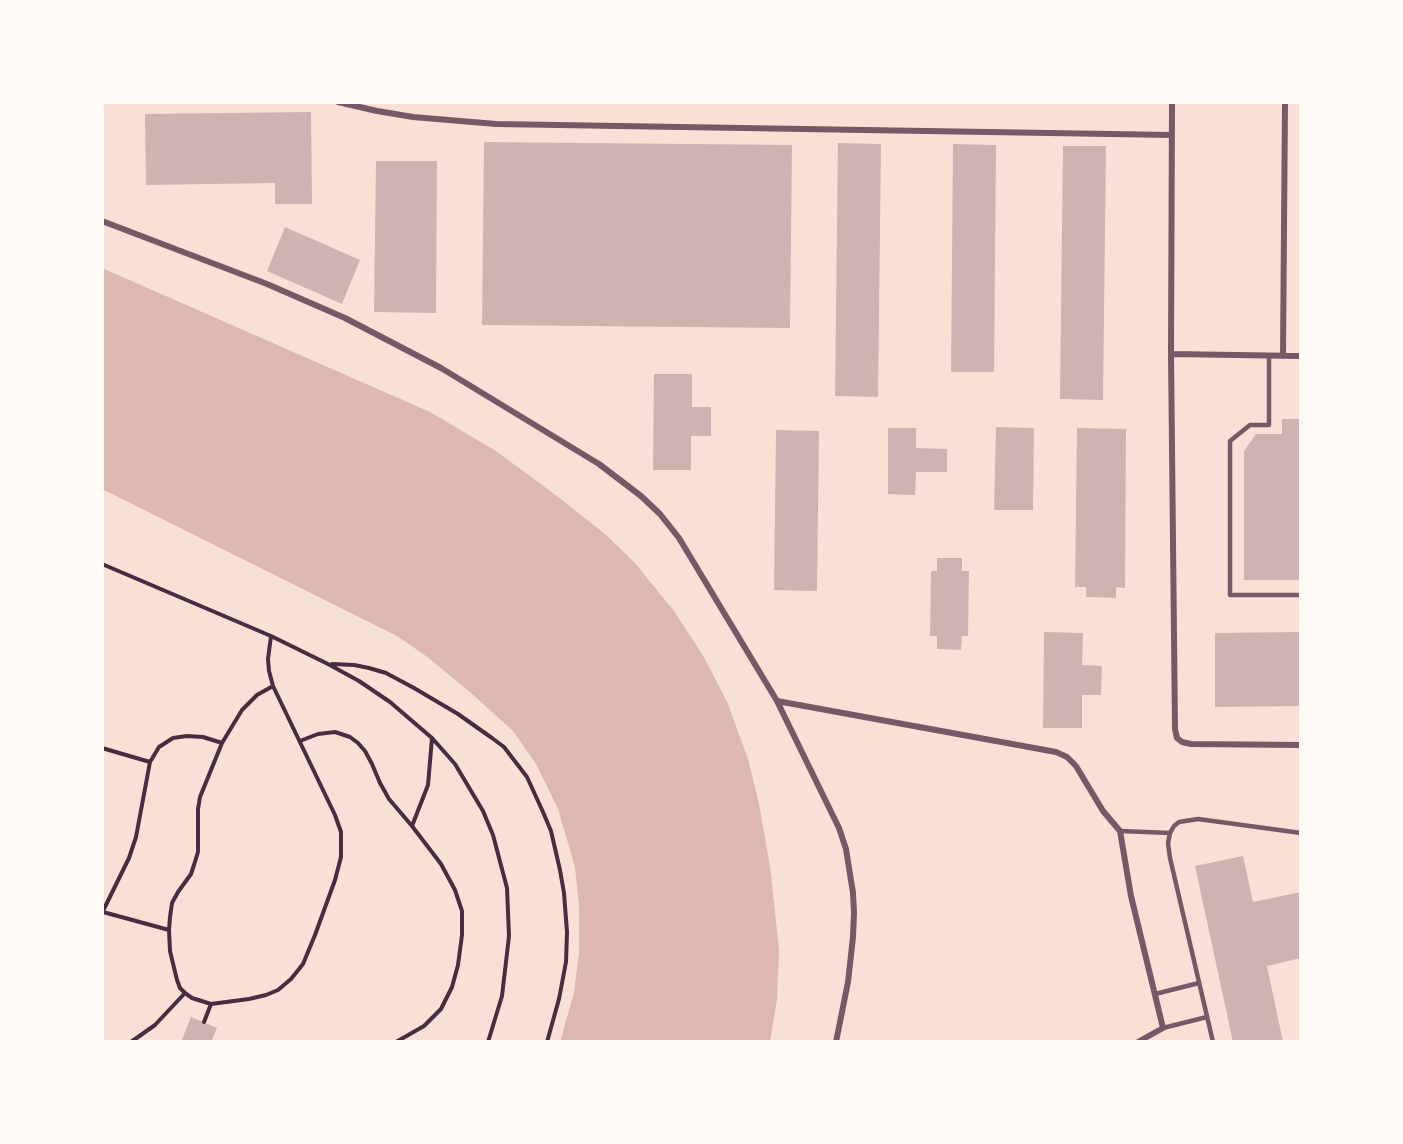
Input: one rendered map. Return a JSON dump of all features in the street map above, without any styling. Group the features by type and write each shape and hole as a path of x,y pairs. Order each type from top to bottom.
{"street":[{"path":"338,102 413,117 496,124 1172,135"},
{"path":"1172,102 1171,354 1175,729 1177,738 1191,744 1301,746"},
{"path":"1283,356 1285,102"},
{"path":"102,221 267,284 345,318 441,368 599,464 660,514 679,538 777,701 839,828 850,869 854,913 852,955 836,1042"},
{"path":"1171,354 1301,356"},
{"path":"777,701 1045,750 1067,757 1076,766 1098,802 1120,831 1131,896 1163,1028 1138,1042"}],"lane":[{"path":"1269,355 1269,425 1250,425 1230,441 1230,595 1301,595"},
{"path":"1213,1042 1170,858 1168,843 1170,833 1179,822 1198,819 1301,833"},
{"path":"1120,831 1170,833"},
{"path":"1155,994 1199,983"},
{"path":"1163,1028 1207,1017"}],"path":[{"path":"102,564 271,636 359,681 390,702 432,738 455,764 483,810 493,835 507,888 509,936 502,996 488,1042"},
{"path":"271,636 268,659 273,686 335,815 340,832 341,857 333,888 315,935 303,964 291,979 278,990 266,995 211,1004 192,998 180,988 173,965 169,930 172,903 191,874 198,852 200,797 222,743 242,710 257,695 273,686"},
{"path":"328,664 369,668 414,688 458,714 504,747 526,777 551,831 564,893 567,932 566,962 547,1042"},
{"path":"300,741 326,732 341,733 350,737 365,751 390,800 441,864 455,890 462,911 458,965 452,987 441,1009 424,1026 396,1042"},
{"path":"169,930 103,913 122,875 136,837 150,762 159,747 173,738 194,736 222,743"},
{"path":"412,826 428,785 432,738"},
{"path":"102,748 150,762"},
{"path":"131,1042 154,1025 185,993"},
{"path":"204,1022 211,1004"}],"shaded area":[{"path":"102,268 430,412 496,451 605,534 634,562 674,611 704,657 728,704 748,759 770,866 779,950 777,999 770,1042 560,1042 574,993 579,952 579,906 575,867 558,809 536,764 513,731 470,692 397,636 102,489"}],"building":[{"path":"311,112 312,204 275,204 275,183 146,185 145,114"},
{"path":"484,142 792,145 790,328 482,325"},
{"path":"838,143 881,144 878,397 835,396"},
{"path":"953,144 996,145 994,372 951,372"},
{"path":"1063,146 1106,146 1103,400 1060,399"},
{"path":"376,161 437,161 436,313 374,312"},
{"path":"285,227 360,260 342,304 267,271"},
{"path":"654,374 692,374 692,407 711,407 711,436 691,436 691,470 653,470"},
{"path":"1282,419 1301,419 1299,580 1244,580 1244,451 1256,434 1282,434"},
{"path":"996,427 1034,428 1033,510 994,510"},
{"path":"888,428 916,428 916,448 947,449 947,472 916,472 915,495 888,494"},
{"path":"1077,428 1126,429 1125,588 1116,587 1116,598 1086,597 1086,587 1075,587"},
{"path":"776,430 819,431 817,591 774,590"},
{"path":"937,558 962,558 962,571 969,571 968,636 962,636 961,650 937,649 937,636 930,636 931,571 937,571"},
{"path":"1044,632 1083,633 1082,665 1102,666 1101,695 1082,695 1082,728 1043,728"},
{"path":"1301,632 1301,706 1215,707 1215,633"},
{"path":"1243,856 1253,902 1301,892 1301,958 1267,966 1283,1042 1233,1042 1195,866"},
{"path":"191,1017 217,1028 211,1042 181,1042"}]}
